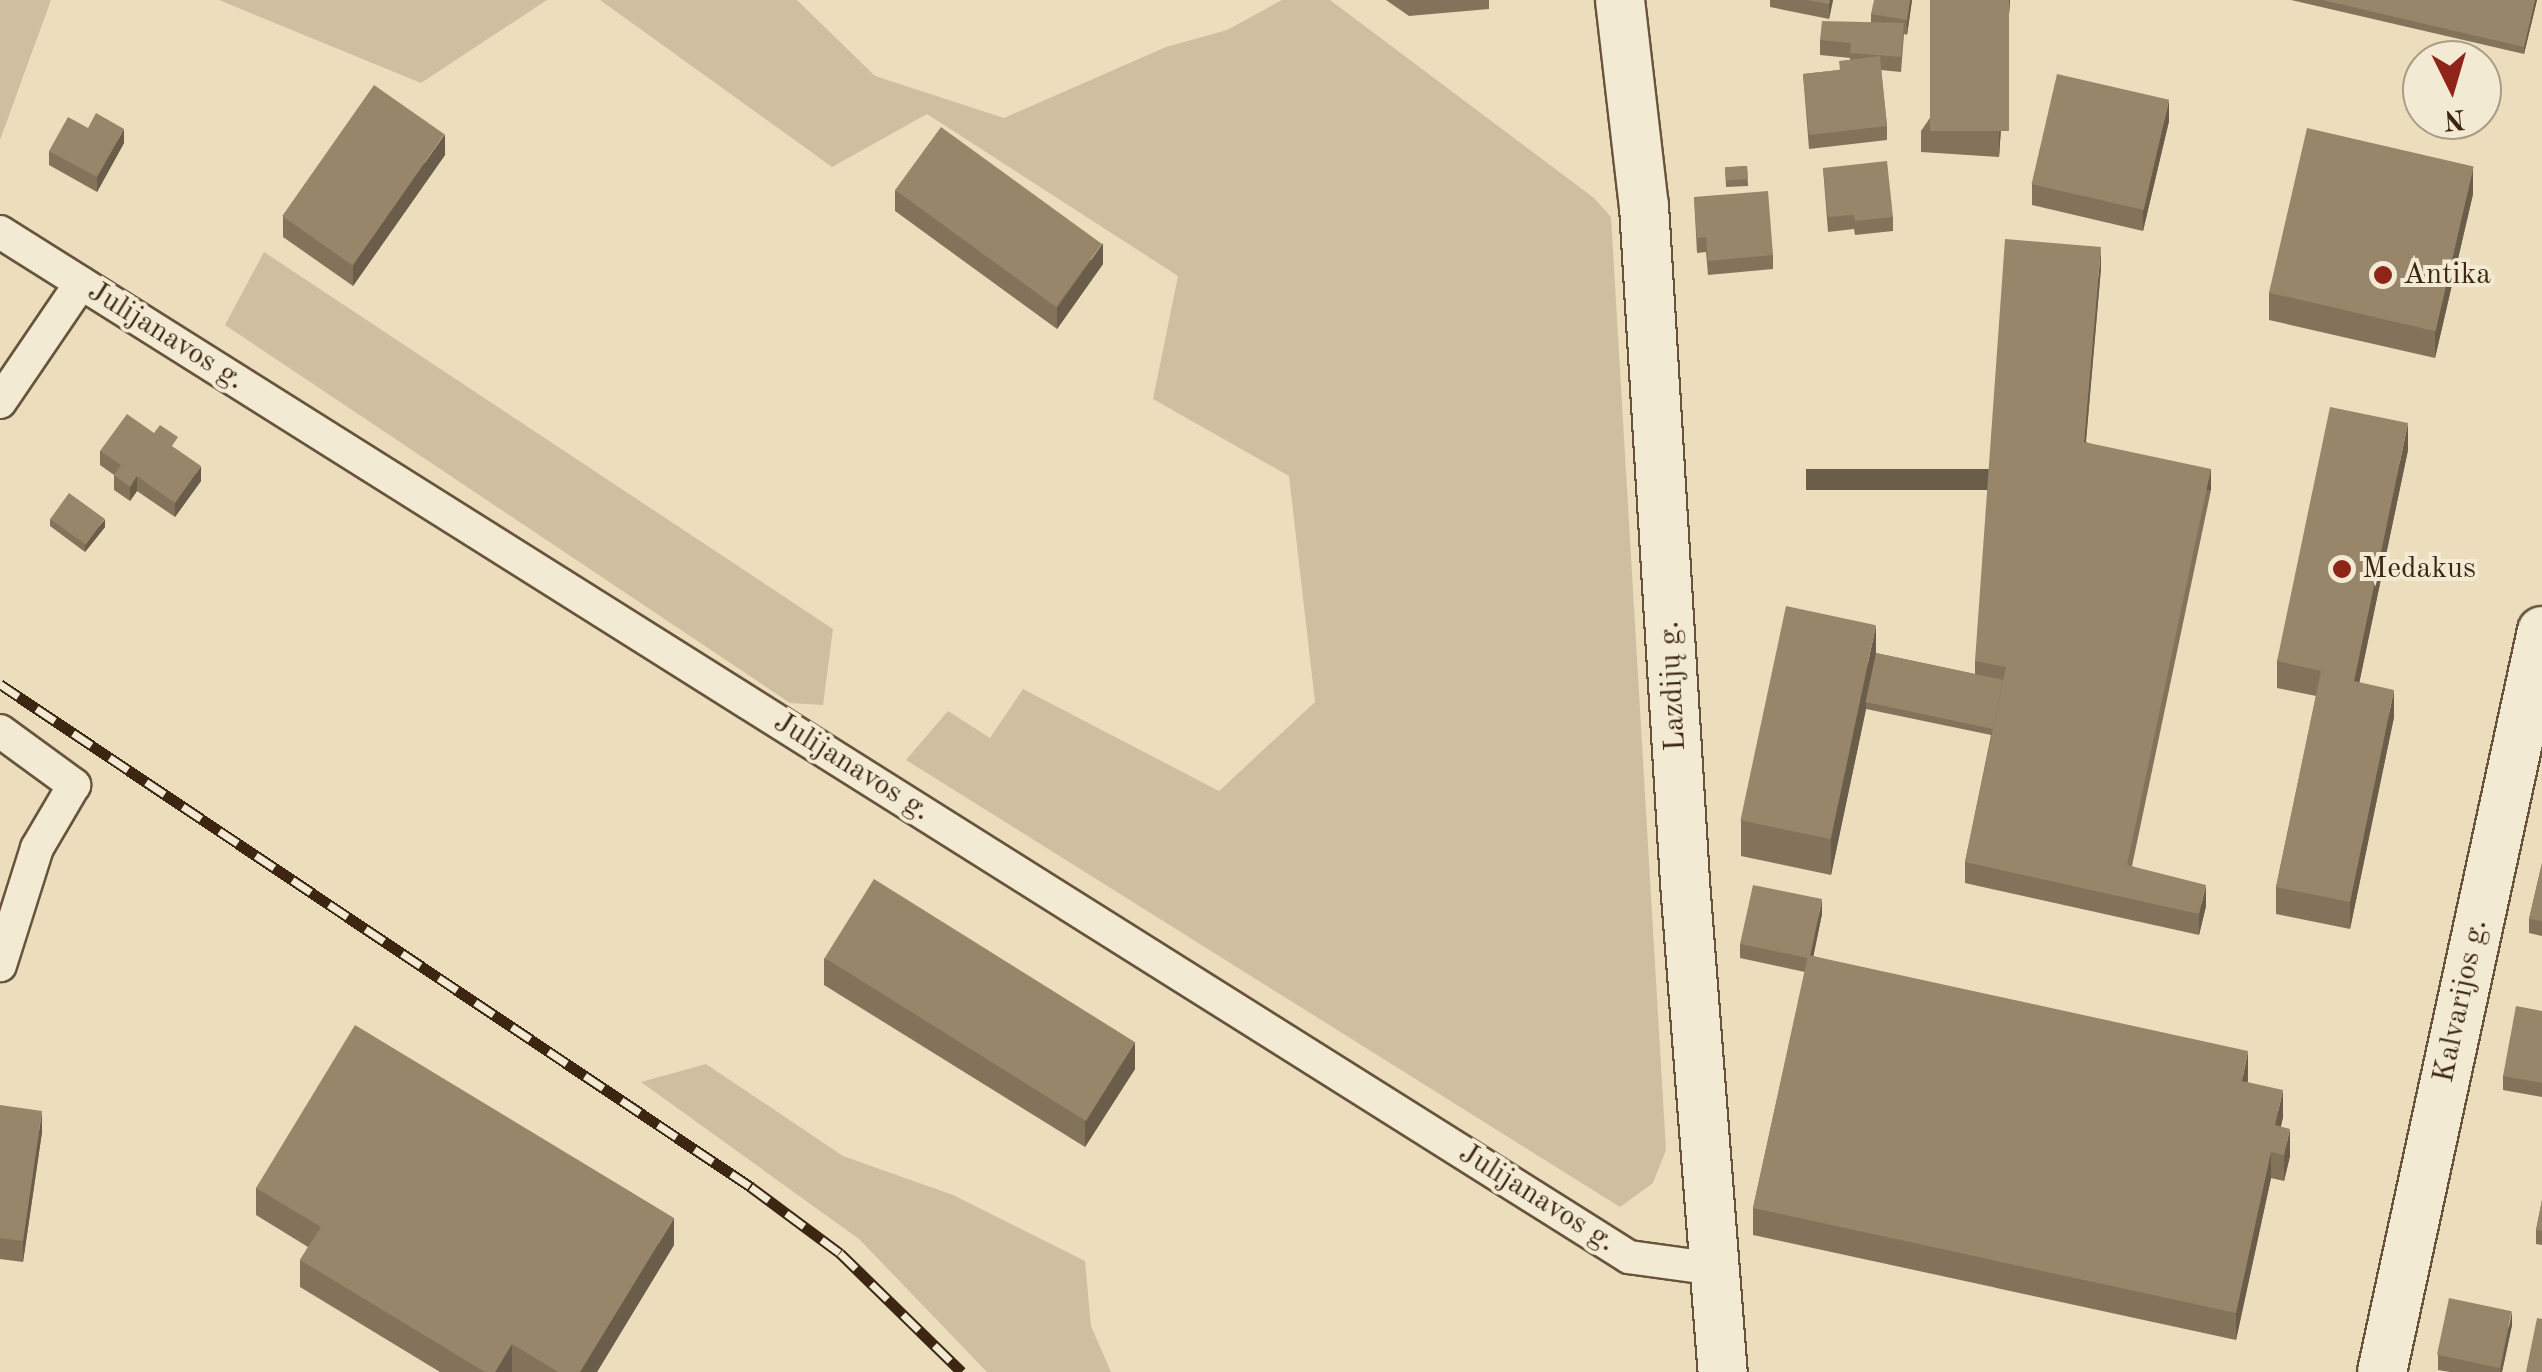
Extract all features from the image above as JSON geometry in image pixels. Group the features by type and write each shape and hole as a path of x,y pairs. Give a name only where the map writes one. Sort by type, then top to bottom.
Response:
{"street":[{"name":"Lazdijų g.","path":"1620,0 1644,206 1685,882 1723,1372"},
{"name":"Julijanavos g.","path":"0,232 1629,1256 1715,1269"},
{"path":"0,402 81,283"},
{"name":"Kalvarijos g.","path":"2382,1372 2542,631"},
{"path":"0,731 74,785 37,848 0,965"}],"shaded area":[{"path":"0,0 51,0 0,140"},
{"path":"219,0 547,0 421,83"},
{"path":"600,0 797,0 875,76 1004,118 1166,47 1227,30 1282,0 1330,0 1594,198 1611,217 1666,1150 1653,1183 1620,1207 906,760 948,711 990,738 1023,689 1219,791 1315,702 1289,476 1153,399 1178,276 927,114 832,167"},
{"path":"264,252 833,629 823,705 790,703 225,325"},
{"path":"706,1064 843,1156 953,1195 1085,1261 1091,1326 1111,1372 987,1372 859,1239 641,1082"}],"building":[{"path":"1874,0 1910,0 1907,20 1871,14"},
{"path":"1930,0 2009,0 2009,131 1930,131"},
{"path":"2322,0 2535,0 2524,47"},
{"path":"1822,21 1904,23 1901,57 1850,53 1851,43 1820,40"},
{"path":"1880,56 1887,126 1809,135 1803,74 1840,70 1839,61"},
{"path":"2057,74 2169,100 2144,210 2032,184"},
{"path":"374,85 444,134 353,265 282,216"},
{"path":"96,113 124,129 97,177 49,151 68,117 88,128"},
{"path":"941,127 1102,244 1056,307 895,190"},
{"path":"2307,128 2474,166 2436,331 2269,293"},
{"path":"1887,161 1893,217 1855,221 1854,215 1828,217 1823,168"},
{"path":"1747,166 1748,179 1726,181 1725,168"},
{"path":"1768,191 1773,255 1708,261 1706,237 1697,238 1694,197"},
{"path":"2005,239 2101,247 2084,442 2211,469 2127,865 2206,885 2199,914 1965,862 2006,667 1975,661"},
{"name":"Medakus","path":"2330,407 2408,423 2354,681 2394,690 2350,902 2276,887 2321,671 2277,661"},
{"path":"127,414 154,433 160,425 178,437 172,446 201,466 175,503 137,476 130,487 114,475 121,465 100,451"},
{"path":"69,493 105,519 86,545 50,519"},
{"path":"1786,606 1876,625 1830,839 1740,820"},
{"path":"1876,653 2003,680 1993,729 1866,702"},
{"path":"2542,863 2542,921 2529,919"},
{"path":"874,879 1135,1042 1086,1121 825,958"},
{"path":"1753,885 1822,899 1808,958 1740,944"},
{"path":"1808,955 2248,1051 2242,1081 2283,1090 2275,1125 2290,1129 2284,1155 2271,1152 2236,1313 1753,1208"},
{"path":"2516,1006 2542,1011 2542,1083 2503,1076"},
{"path":"355,1025 674,1218 580,1372 558,1372 512,1344 495,1372 485,1372 300,1260 321,1227 256,1188"},
{"path":"0,1105 42,1111 23,1241 0,1238"},
{"path":"2542,1200 2542,1231 2536,1230"},
{"path":"2449,1298 2512,1311 2500,1368 2437,1355"},
{"path":"2537,1318 2542,1319 2542,1372 2526,1372"}],"railway":[{"path":"0,684 751,1187 840,1253 962,1372"}],"place":[{"name":"Antika","path":"2383,275"},
{"name":"Medakus","path":"2342,569"}]}
